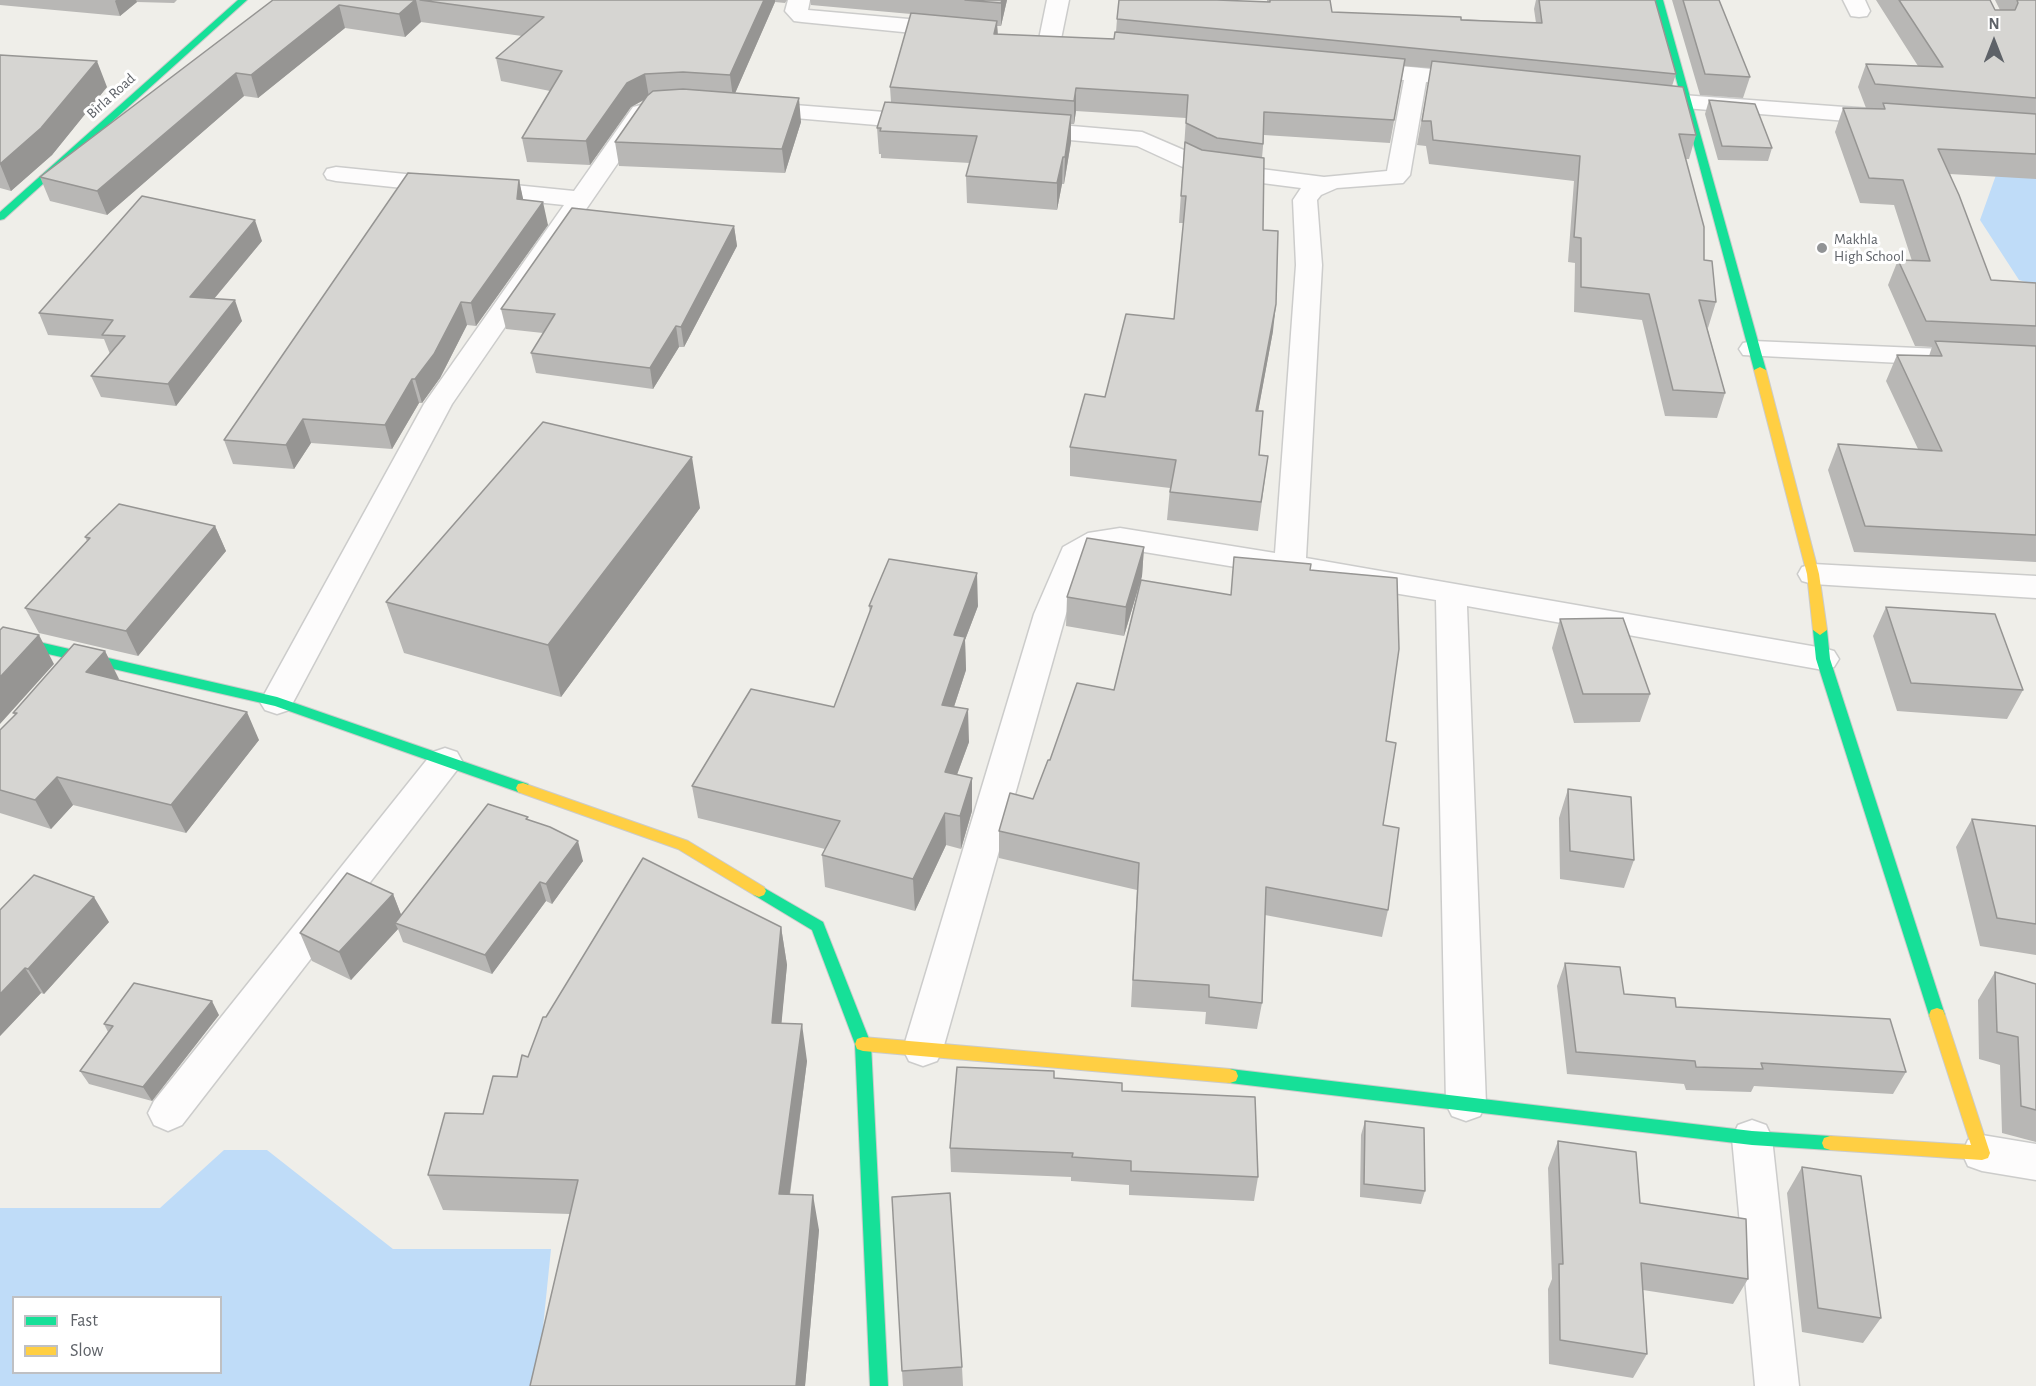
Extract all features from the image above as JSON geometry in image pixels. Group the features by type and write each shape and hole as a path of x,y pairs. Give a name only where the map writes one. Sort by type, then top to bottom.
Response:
{"street":[{"name":"Birla Road","path":"0,218 243,0"},
{"path":"799,0 796,11 802,16 979,33"},
{"path":"1050,39 1058,0"},
{"path":"1653,6 1688,103 1739,286 1753,349 1813,574 1823,659 1982,1153"},
{"path":"1026,37 1073,42"},
{"path":"1340,67 1499,83"},
{"path":"1290,565 1309,265 1305,200 1312,190 1324,184 1337,181 1394,178 1398,175 1416,74"},
{"path":"1628,97 1908,119"},
{"path":"276,702 438,405 641,113 650,106 666,103"},
{"path":"734,107 949,123"},
{"path":"997,127 1128,137 1151,142 1209,170 1324,184"},
{"path":"336,174 581,199"},
{"path":"1753,349 1965,358"},
{"path":"923,1049 1050,614 1074,554 1086,545 1099,540 1120,538 1451,592 1823,659"},
{"path":"1813,574 2036,587"},
{"path":"1451,592 1466,1104"},
{"path":"0,638 276,702 445,761 683,845 818,926 863,1044 879,1386"},
{"path":"59,682 81,657"},
{"path":"168,1113 445,761"},
{"path":"863,1044 1225,1075 1752,1138 1982,1153 2036,1162"},
{"path":"1752,1138 1777,1386"}],"water":[{"path":"1996,175 2036,175 2036,285 2019,280 1980,220"},
{"path":"224,1150 267,1150 393,1249 551,1249 537,1386 0,1386 0,1208 160,1208"}],"building":[{"path":"273,0 415,0 399,14 339,5 251,75 236,73 97,191 40,177"},
{"path":"420,0 764,0 730,75 683,72 645,74 627,83 586,141 522,138 562,71 496,58 544,17"},
{"path":"965,0 1002,0 1001,3"},
{"path":"1119,0 1270,2 1270,0 1330,0 1332,12 1542,23 1539,0 1655,0 1676,74 1117,19"},
{"path":"1683,0 1719,0 1750,77 1705,74"},
{"path":"1899,0 1990,0 1995,10 2015,10 2017,0 2036,0 2036,98 1875,84 1866,64 1943,67"},
{"path":"911,13 997,21 994,34 1114,39 1115,32 1405,59 1394,120 1264,112 1263,144 1217,138 1186,123 1188,95 1076,88 1074,101 890,87"},
{"path":"0,55 97,61 41,128 0,164"},
{"path":"1432,61 1683,87 1696,135 1679,134 1704,227 1704,260 1712,261 1716,302 1699,300 1725,393 1673,390 1649,294 1581,287 1581,238 1574,237 1580,156 1433,140 1431,121 1422,121"},
{"path":"683,89 799,98 782,149 615,142 647,96 653,91"},
{"path":"1709,100 1755,104 1772,148 1722,146"},
{"path":"885,102 1071,115 1065,157 1063,157 1057,183 966,176 977,136 880,131 881,128 877,128"},
{"path":"1883,103 2036,114 2036,154 1938,149 1959,195 1991,280 2036,283 2036,326 1926,321 1898,260 1930,261 1903,180 1869,178 1843,108 1885,109"},
{"path":"1185,142 1202,150 1264,158 1263,230 1278,231 1276,304 1256,411 1263,411 1259,455 1268,456 1261,502 1170,492 1176,460 1070,447 1085,394 1105,397 1126,314 1174,319 1186,196 1181,196"},
{"path":"408,173 519,180 517,199 543,202 471,303 461,302 434,354 415,379 412,379 385,425 303,419 286,445 224,440"},
{"path":"142,196 255,220 190,297 235,300 168,384 91,376 125,336 102,335 113,320 39,313"},
{"path":"572,208 734,226 681,327 676,326 650,368 531,353 555,314 501,309"},
{"path":"1935,341 2036,346 2036,535 1865,526 1838,444 1942,451 1897,355 1942,356"},
{"path":"543,422 692,457 548,645 386,602"},
{"path":"119,504 215,526 126,631 25,608 90,538 85,537"},
{"path":"1087,538 1144,547 1126,607 1067,597"},
{"path":"1234,557 1311,564 1310,570 1397,578 1399,649 1386,741 1396,743 1383,825 1399,828 1388,910 1266,887 1262,1003 1209,997 1209,985 1133,980 1139,863 999,831 1010,793 1033,799 1048,760 1050,760 1077,683 1114,690 1141,580 1231,595"},
{"path":"889,559 977,573 954,635 965,637 942,705 968,709 945,772 972,778 960,816 945,813 913,879 822,855 840,821 692,786 751,689 834,707 872,606 869,606"},
{"path":"1886,607 1995,614 2023,690 1911,683"},
{"path":"1623,618 1650,694 1583,694 1560,619"},
{"path":"3,627 39,635 0,677 0,630"},
{"path":"74,644 105,651 86,672 247,712 171,805 57,777 35,800 0,790 0,730"},
{"path":"1568,789 1631,797 1634,860 1570,851"},
{"path":"488,804 528,817 526,819 550,827 578,841 546,884 540,882 485,955 395,923"},
{"path":"1972,819 2036,826 2036,924 1997,918"},
{"path":"643,858 781,927 772,1023 802,1024 779,1194 813,1195 796,1386 530,1386 578,1180 428,1175 445,1113 483,1114 493,1076 517,1077 522,1055 528,1057 543,1017 546,1017"},
{"path":"347,873 393,894 339,952 300,933"},
{"path":"34,875 94,897 28,969 25,968 0,994 0,910"},
{"path":"1565,963 1620,967 1624,994 1675,998 1676,1007 1890,1019 1906,1072 1761,1063 1763,1069 1696,1067 1695,1061 1576,1052"},
{"path":"1995,972 2036,984 2036,1110 2021,1106 2018,1037 1997,1032"},
{"path":"134,983 212,1001 143,1087 80,1071 113,1026 104,1024"},
{"path":"957,1067 1054,1071 1054,1078 1122,1083 1122,1091 1255,1097 1258,1177 1131,1171 1131,1161 1072,1157 1073,1153 950,1148"},
{"path":"1365,1121 1424,1128 1425,1191 1364,1184"},
{"path":"1558,1141 1636,1152 1640,1203 1746,1219 1748,1279 1641,1263 1647,1354 1560,1340 1559,1264 1563,1264"},
{"path":"1802,1167 1861,1176 1881,1318 1818,1308"},
{"path":"950,1193 962,1367 902,1371 892,1197"}],"traffic: fast":[{"path":"0,217 243,0"},
{"path":"1659,0 1760,370"},
{"path":"1820,630 1823,659 1937,1015"},
{"path":"0,638 277,702 523,788"},
{"path":"759,891 818,926 863,1044 879,1386"},
{"path":"1230,1076 1752,1138 1830,1143"}],"traffic: slow":[{"path":"1760,370 1813,574 1820,630"},
{"path":"523,788 683,845 759,891"},
{"path":"1830,1143 1982,1153 1937,1015"},
{"path":"863,1044 1230,1076"}],"place":[{"name":"Makhla High School","path":"1822,248"}]}
